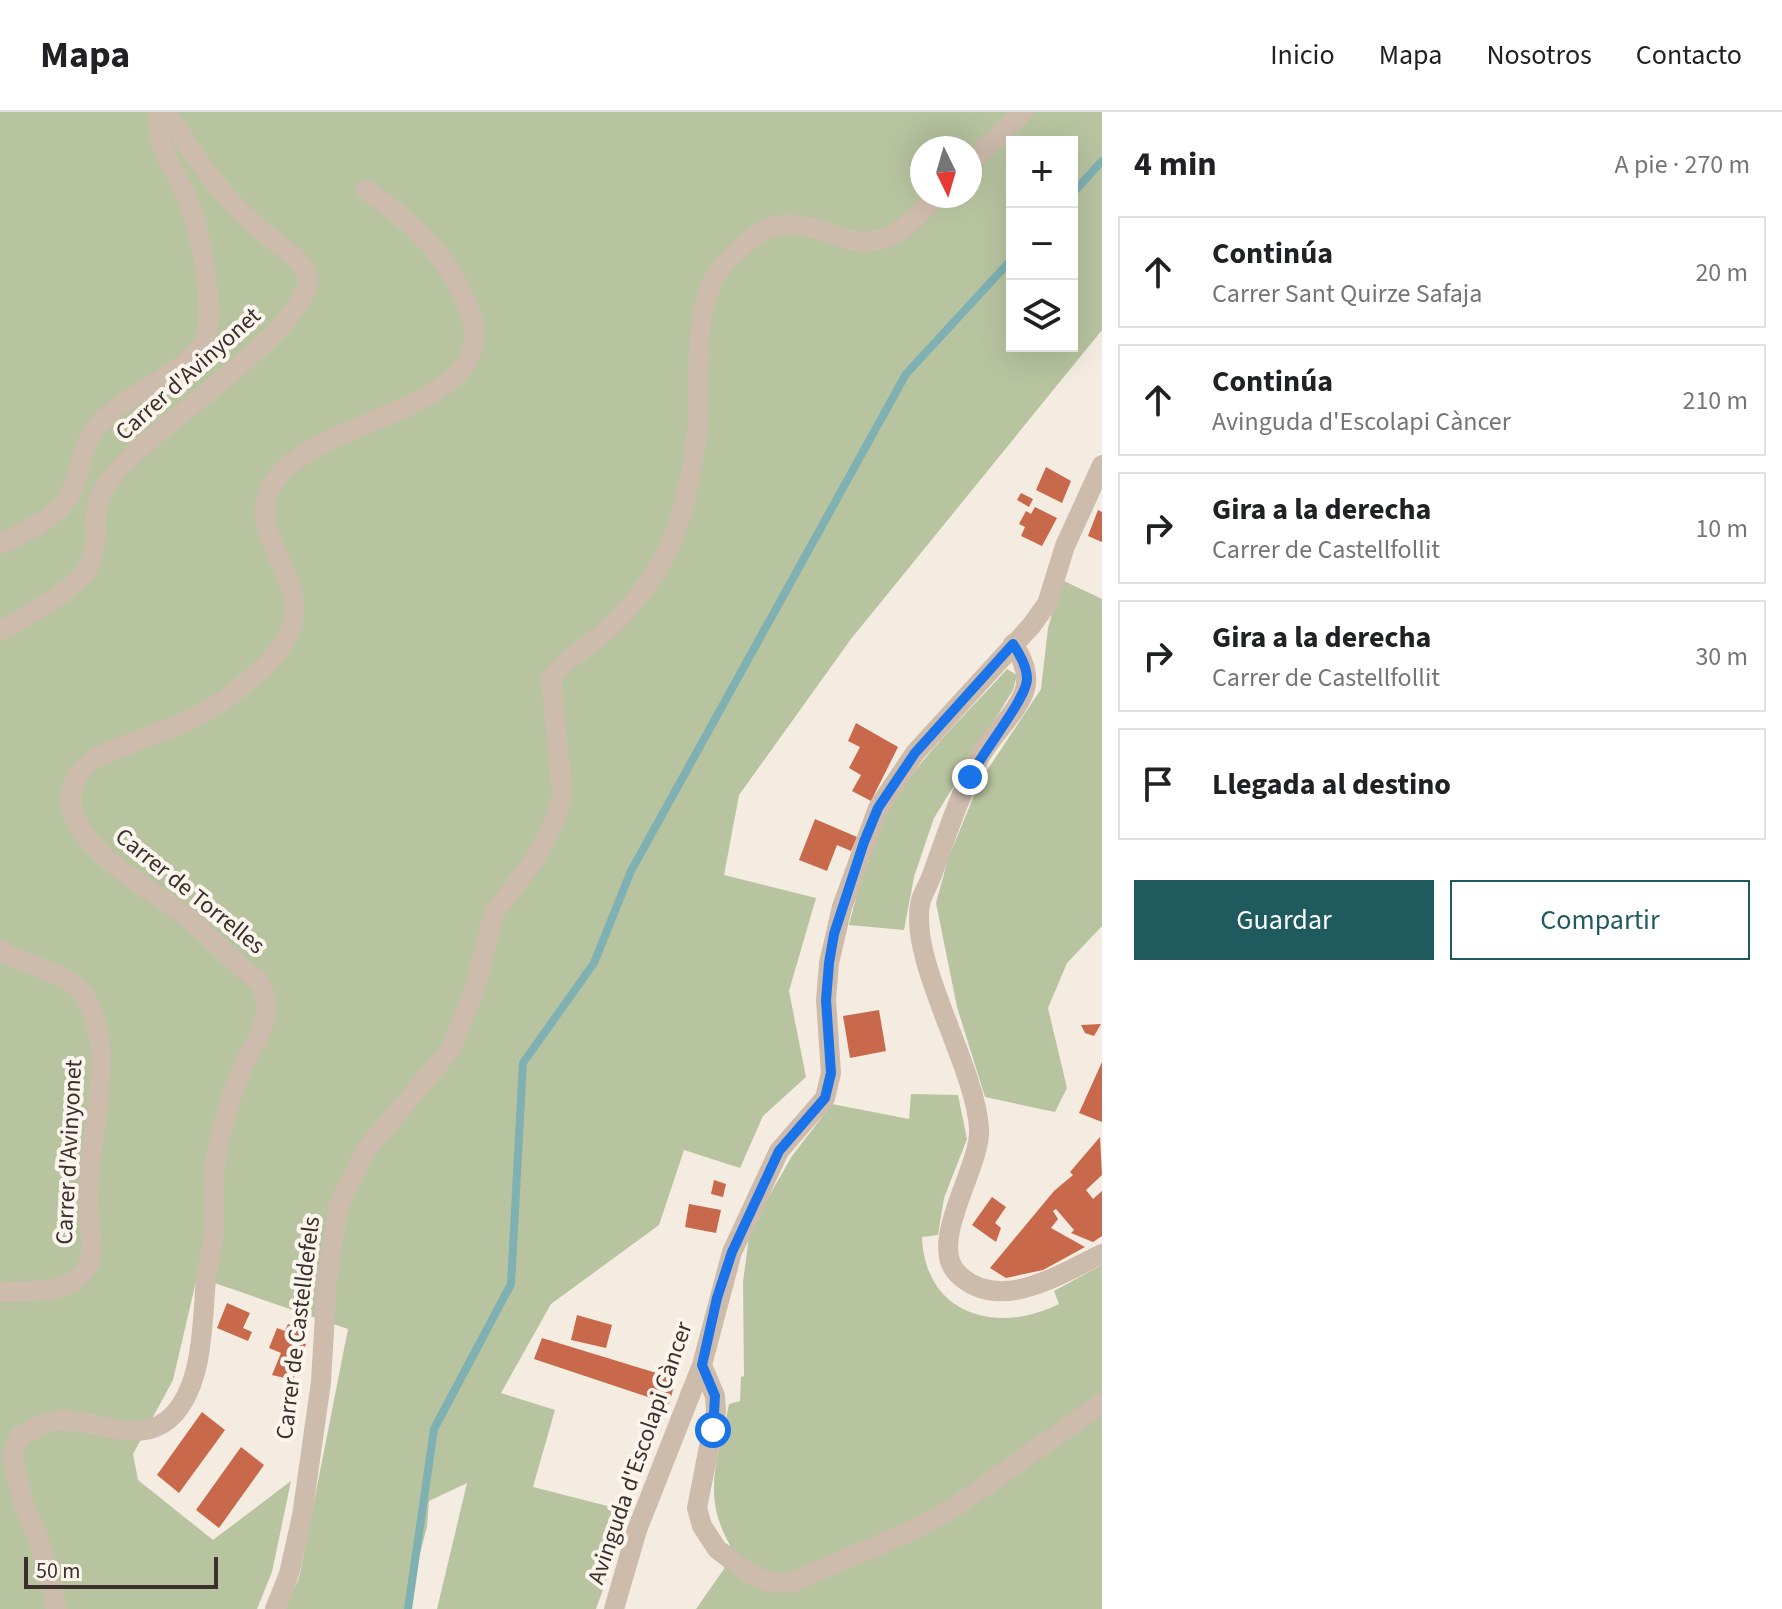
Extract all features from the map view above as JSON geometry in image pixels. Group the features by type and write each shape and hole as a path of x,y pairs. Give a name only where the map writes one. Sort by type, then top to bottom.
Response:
{"street":[{"path":"0,544 59,512 75,482 81,454 96,427 113,408 174,369 204,340 208,318 198,238 189,203 162,151 158,127 160,112"},
{"name":"Carrer d'Avinyonet","path":"0,631 32,614 87,571 94,549 97,503 108,483 156,434 275,335 305,292 308,279 303,266 243,216 214,181 167,112"},
{"path":"982,151 1023,112"},
{"name":"Carrer de Torrelles","path":"57,1609 12,1456 20,1436 47,1422 104,1425 131,1433 155,1428 174,1414 186,1394 199,1353 214,1227 213,1174 218,1147 242,1067 266,1025 266,994 259,981 185,915 141,888 97,849 73,814 70,794 76,779 90,761 125,742 199,715 249,681 273,658 287,637 292,621 292,582 267,537 266,521 271,488 285,466 334,435 432,396 461,369 471,352 477,337 459,283 429,242 366,190"},
{"name":"Carrer de Castelldefels","path":"275,1609 289,1574 302,1516 321,1382 327,1278 339,1204 366,1150 451,1049 475,988 494,913 535,859 556,818 562,792 551,678 560,665 599,637 627,610 652,578 674,534 697,432 702,324 710,284 757,231 780,223 845,239 872,241 899,231 924,208"},
{"name":"Avinguda d'Escolapi Càncer","path":"614,1609 637,1530 702,1365 717,1298 746,1219 779,1151 825,1098 831,1073 826,1000 834,934 878,808 915,753 1047,604 1065,546 1102,465"},
{"path":"1013,644 1027,678 1024,693 979,757 958,796 919,914 925,952 972,1089 980,1130 973,1164 949,1234 950,1262 971,1284 991,1292 1012,1292 1102,1254"},
{"name":"Carrer d'Avinyonet","path":"0,950 26,964 67,978 78,988 88,1000 101,1052 88,1195 89,1264 78,1279 63,1286 31,1293 0,1292"},
{"path":"702,1365 715,1396 716,1411 697,1508 702,1526 717,1549 750,1574 767,1581 790,1583 913,1530 955,1507 1102,1403"}],"green space":[{"path":"0,112 1102,112 1102,330 851,639 739,795 724,875 816,898 789,991 806,1077 763,1116 740,1168 684,1150 659,1225 551,1304 501,1393 555,1410 533,1487 631,1512 596,1609 437,1609 467,1483 429,1501 427,1527 405,1609 284,1609 299,1578 348,1329 197,1277 173,1380 133,1454 138,1480 213,1540 291,1481 272,1572 257,1609 0,1609"},
{"path":"1062,580 1102,599 1102,926 1067,963 1048,1008 1067,1088 1055,1112 985,1097 957,1007 936,903 948,859 980,781 1041,689 1048,628"},
{"path":"1007,669 1017,675 1013,690 934,818 914,877 904,930 849,925 870,851 889,809 929,753"},
{"path":"911,1094 958,1095 967,1139 944,1198 938,1235 922,1237 926,1264 936,1285 950,1301 968,1311 989,1317 1012,1318 1035,1313 1059,1304 1054,1291 1102,1265 1102,1609 696,1609 724,1569 730,1545 716,1509 714,1476 729,1404 740,1401 741,1377 744,1376 743,1282 750,1229 792,1156 832,1104 909,1119"}],"building":[{"path":"1046,467 1071,481 1062,503 1036,490"},
{"path":"1021,493 1033,499 1029,507 1017,500"},
{"path":"1035,507 1057,518 1042,546 1021,536 1025,527 1019,524 1026,511 1031,514"},
{"path":"1098,510 1102,512 1102,542 1088,536"},
{"path":"856,723 898,747 871,801 852,791 861,775 849,768 860,747 848,741"},
{"path":"815,819 857,837 851,851 837,845 827,871 799,860"},
{"path":"879,1010 886,1051 850,1058 843,1016"},
{"path":"1101,1024 1094,1036 1085,1033 1081,1025"},
{"path":"1102,1062 1102,1122 1079,1113"},
{"path":"1100,1137 1102,1175 1086,1190 1093,1199 1102,1191 1102,1236 1093,1242 1071,1233 1074,1230 1056,1209 1053,1211 1058,1219 1051,1228 1085,1247 1043,1270 1006,1278 990,1268 1054,1191 1073,1175 1070,1172"},
{"path":"714,1180 726,1184 723,1197 711,1194"},
{"path":"992,1197 1006,1207 995,1223 1001,1228 996,1242 972,1225"},
{"path":"689,1204 721,1210 716,1233 685,1227"},
{"path":"227,1303 250,1313 243,1328 252,1332 248,1341 217,1328"},
{"path":"577,1315 612,1325 606,1348 571,1340"},
{"path":"288,1324 302,1329 297,1341 306,1344 293,1380 272,1375 281,1353 269,1348 277,1328 285,1331"},
{"path":"542,1338 676,1379 669,1404 534,1359"},
{"path":"202,1412 225,1430 179,1493 157,1475"},
{"path":"241,1447 264,1465 219,1528 196,1510"}],"waterway":[{"path":"1078,187 1102,161"},
{"path":"408,1609 434,1429 511,1284 523,1063 594,963 631,871 906,374 1006,266"}],"route":[{"path":"713,1430 715,1396 702,1365 717,1298 732,1252 779,1151 825,1098 831,1073 826,1000 829,963 834,934 864,842 878,808 915,753 1013,644 1027,678 1024,693 979,757 970,777"}]}
